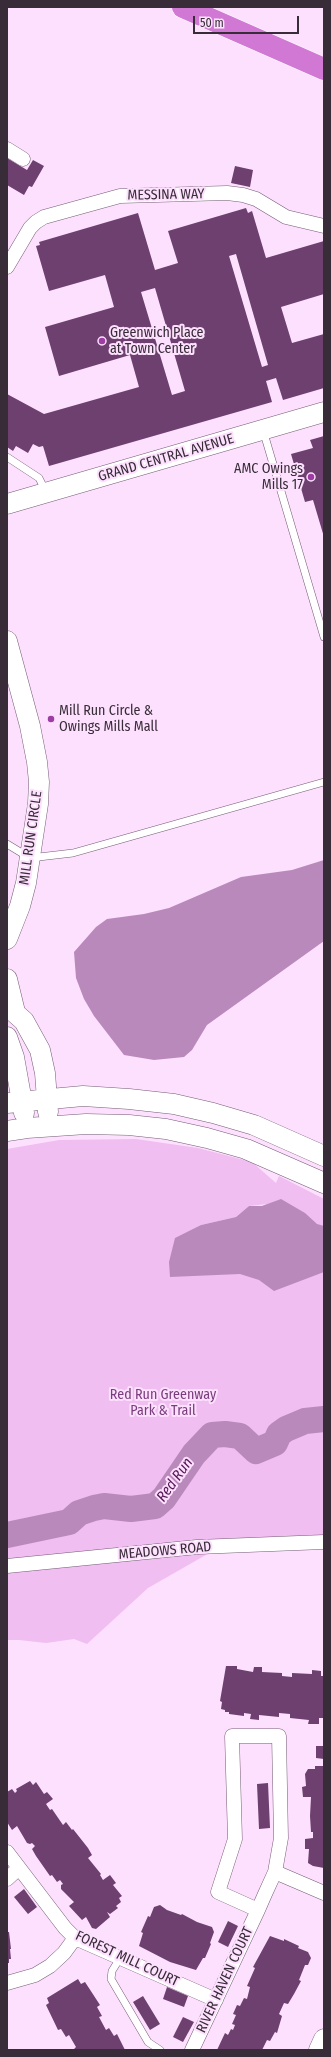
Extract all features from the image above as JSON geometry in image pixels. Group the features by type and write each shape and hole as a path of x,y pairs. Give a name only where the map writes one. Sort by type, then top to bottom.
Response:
{"highway":[{"path":"183,7 324,70"}],"street":[{"path":"7,149 23,159"},
{"name":"MESSINA WAY","path":"7,267 30,228 36,222 44,217 120,196 227,193 256,200 286,217 324,226"},
{"name":"GRAND CENTRAL AVENUE","path":"7,504 324,412"},
{"name":"MILL RUN CIRCLE","path":"7,641 25,706 37,762 38,804 30,858 20,906 7,939"},
{"path":"7,979 11,1009 32,1033 40,1050 45,1073 50,1126"},
{"path":"7,1037 14,1057 14,1102 27,1128"},
{"path":"14,1102 83,1096 129,1098 174,1104 254,1125 324,1156"},
{"path":"7,1131 27,1128 86,1124 129,1125 166,1129 207,1138 246,1149 324,1183"},
{"name":"MEADOWS ROAD","path":"7,1566 197,1548 324,1542"},
{"name":"RIVER HAVEN COURT","path":"192,2050 258,1910 274,1872 281,1838 279,1736 232,1736 235,1839 218,1892 258,1910"},
{"name":"FOREST MILL COURT","path":"7,1852 65,1928 75,1938 216,2000"},
{"path":"7,1879 19,1868"},
{"path":"274,1872 324,1893"},
{"path":"7,1983 35,1975 50,1966 64,1953 75,1938"},
{"path":"319,2050 324,2039"}],"lane":[{"path":"263,430 324,637"},
{"path":"7,458 39,478 46,492"},
{"path":"7,844 30,858 74,853 324,782"},
{"path":"120,1958 112,1971 111,1979 148,2042 160,2050"}],"green space":[{"name":"Red Run Greenway Park & Trail","path":"136,1139 198,1148 252,1162 276,1183 279,1176 324,1199 324,1546 211,1552 148,1588 87,1644 74,1639 46,1643 7,1640 7,1149 59,1140","holes":["267,1204 173,1244 201,1225 236,1217 249,1206"]}],"shaded area":[{"path":"324,860 324,941 207,1025 192,1050 184,1057 154,1060 124,1055 94,1016 84,999 76,978 74,952 96,927 107,919 144,914 169,908 241,877 292,870"},
{"path":"281,1199 305,1213 317,1224 324,1226 324,1272 274,1291 259,1280 240,1274 170,1277 169,1262 175,1238 201,1225 236,1217 249,1206 262,1206"}],"building":[{"path":"7,158 27,170 33,160 44,166 32,187 29,186 24,195 7,185"},
{"path":"235,166 253,170 250,187 231,183"},
{"path":"246,208 248,213 252,211 266,258 324,241 324,294 281,307 292,343 324,334 324,388 283,400 276,378 266,381 272,402 49,466 43,446 39,447 33,444 28,453 16,446 13,451 7,447 7,394 44,414 139,387 130,355 59,376 45,327 114,307 105,275 49,291 36,246 40,245 39,242 138,213 155,270 178,263 168,231","holes":["236,254 268,365 262,367 229,256","155,288 185,391 172,395 141,292"]},
{"name":"AMC Owings Mills 17","path":"324,436 324,537 313,500 305,502 291,454 313,448 310,440"},
{"path":"226,1666 237,1666 237,1669 253,1672 254,1667 262,1667 262,1672 282,1673 282,1676 292,1677 292,1673 312,1674 312,1670 321,1671 321,1676 324,1676 324,1718 319,1718 319,1724 308,1724 309,1720 290,1718 290,1714 279,1713 279,1717 259,1715 259,1720 250,1719 251,1714 244,1713 244,1716 225,1712 225,1710 221,1709 222,1702 220,1701"},
{"path":"316,1746 324,1746 324,1759 316,1758"},
{"path":"315,1766 324,1766 324,1868 313,1866 308,1863 309,1849 305,1849 305,1839 313,1838 313,1832 311,1832 310,1816 311,1797 303,1797 302,1787 306,1786 305,1774 308,1769 315,1769"},
{"path":"30,1781 33,1785 36,1782 44,1794 47,1792 53,1799 46,1804 50,1810 52,1809 63,1825 66,1822 72,1830 73,1829 88,1848 92,1855 88,1858 101,1874 100,1875 103,1880 110,1875 116,1883 113,1885 122,1896 119,1898 121,1902 116,1906 118,1908 110,1914 107,1912 110,1917 96,1929 92,1928 86,1917 82,1920 69,1906 74,1902 61,1889 61,1885 63,1884 60,1880 57,1882 52,1875 50,1876 36,1856 32,1849 35,1846 32,1843 27,1843 17,1826 12,1830 7,1822 7,1792 12,1789 15,1793 17,1791 16,1789"},
{"path":"268,1783 270,1828 259,1829 257,1784"},
{"path":"24,1889 37,1907 28,1914 14,1897"},
{"path":"160,1905 167,1910 181,1915 182,1914 197,1922 212,1927 214,1932 210,1943 211,1944 205,1958 203,1958 196,1970 170,1962 139,1946 143,1933 141,1932 148,1916 150,1917 154,1907"},
{"path":"228,1921 238,1926 228,1947 218,1942"},
{"path":"7,1932 9,1932 11,1949 11,1959 9,1959 9,1963 7,1963"},
{"path":"270,1936 284,1941 284,1939 299,1946 298,1948 308,1952 311,1958 308,1965 305,1965 299,1980 301,1981 294,1994 288,2004 284,2003 279,2014 282,2016 277,2033 275,2032 270,2041 267,2040 262,2050 217,2050 225,2033 228,2035 231,2029 233,2030 235,2025 232,2024 236,2015 233,2014 237,2005 240,2006 244,1998 247,1999 250,1987 247,1986 255,1968 253,1967"},
{"path":"78,1979 81,1984 85,1982 100,2005 97,2007 102,2016 99,2017 106,2030 109,2028 114,2036 117,2034 125,2050 73,2050 76,2047 69,2035 66,2037 61,2029 58,2030 46,2005 49,2003 47,1998"},
{"path":"167,1987 188,1996 184,2007 163,1999"},
{"path":"143,1996 160,2024 150,2030 133,2002"},
{"path":"183,2017 194,2022 183,2042 173,2037"}],"waterway":[{"name":"Red Run","path":"7,1535 69,1522 79,1513 104,1506 131,1509 155,1506 164,1498 194,1454 212,1435 225,1434 240,1436 256,1451 275,1443 279,1434 286,1429 305,1421 324,1419"}],"place":[{"name":"Greenwich Place at Town Center","path":"102,341"},
{"name":"AMC Owings Mills 17","path":"311,477"},
{"name":"Mill Run Circle & Owings Mills Mall","path":"51,719"}]}
